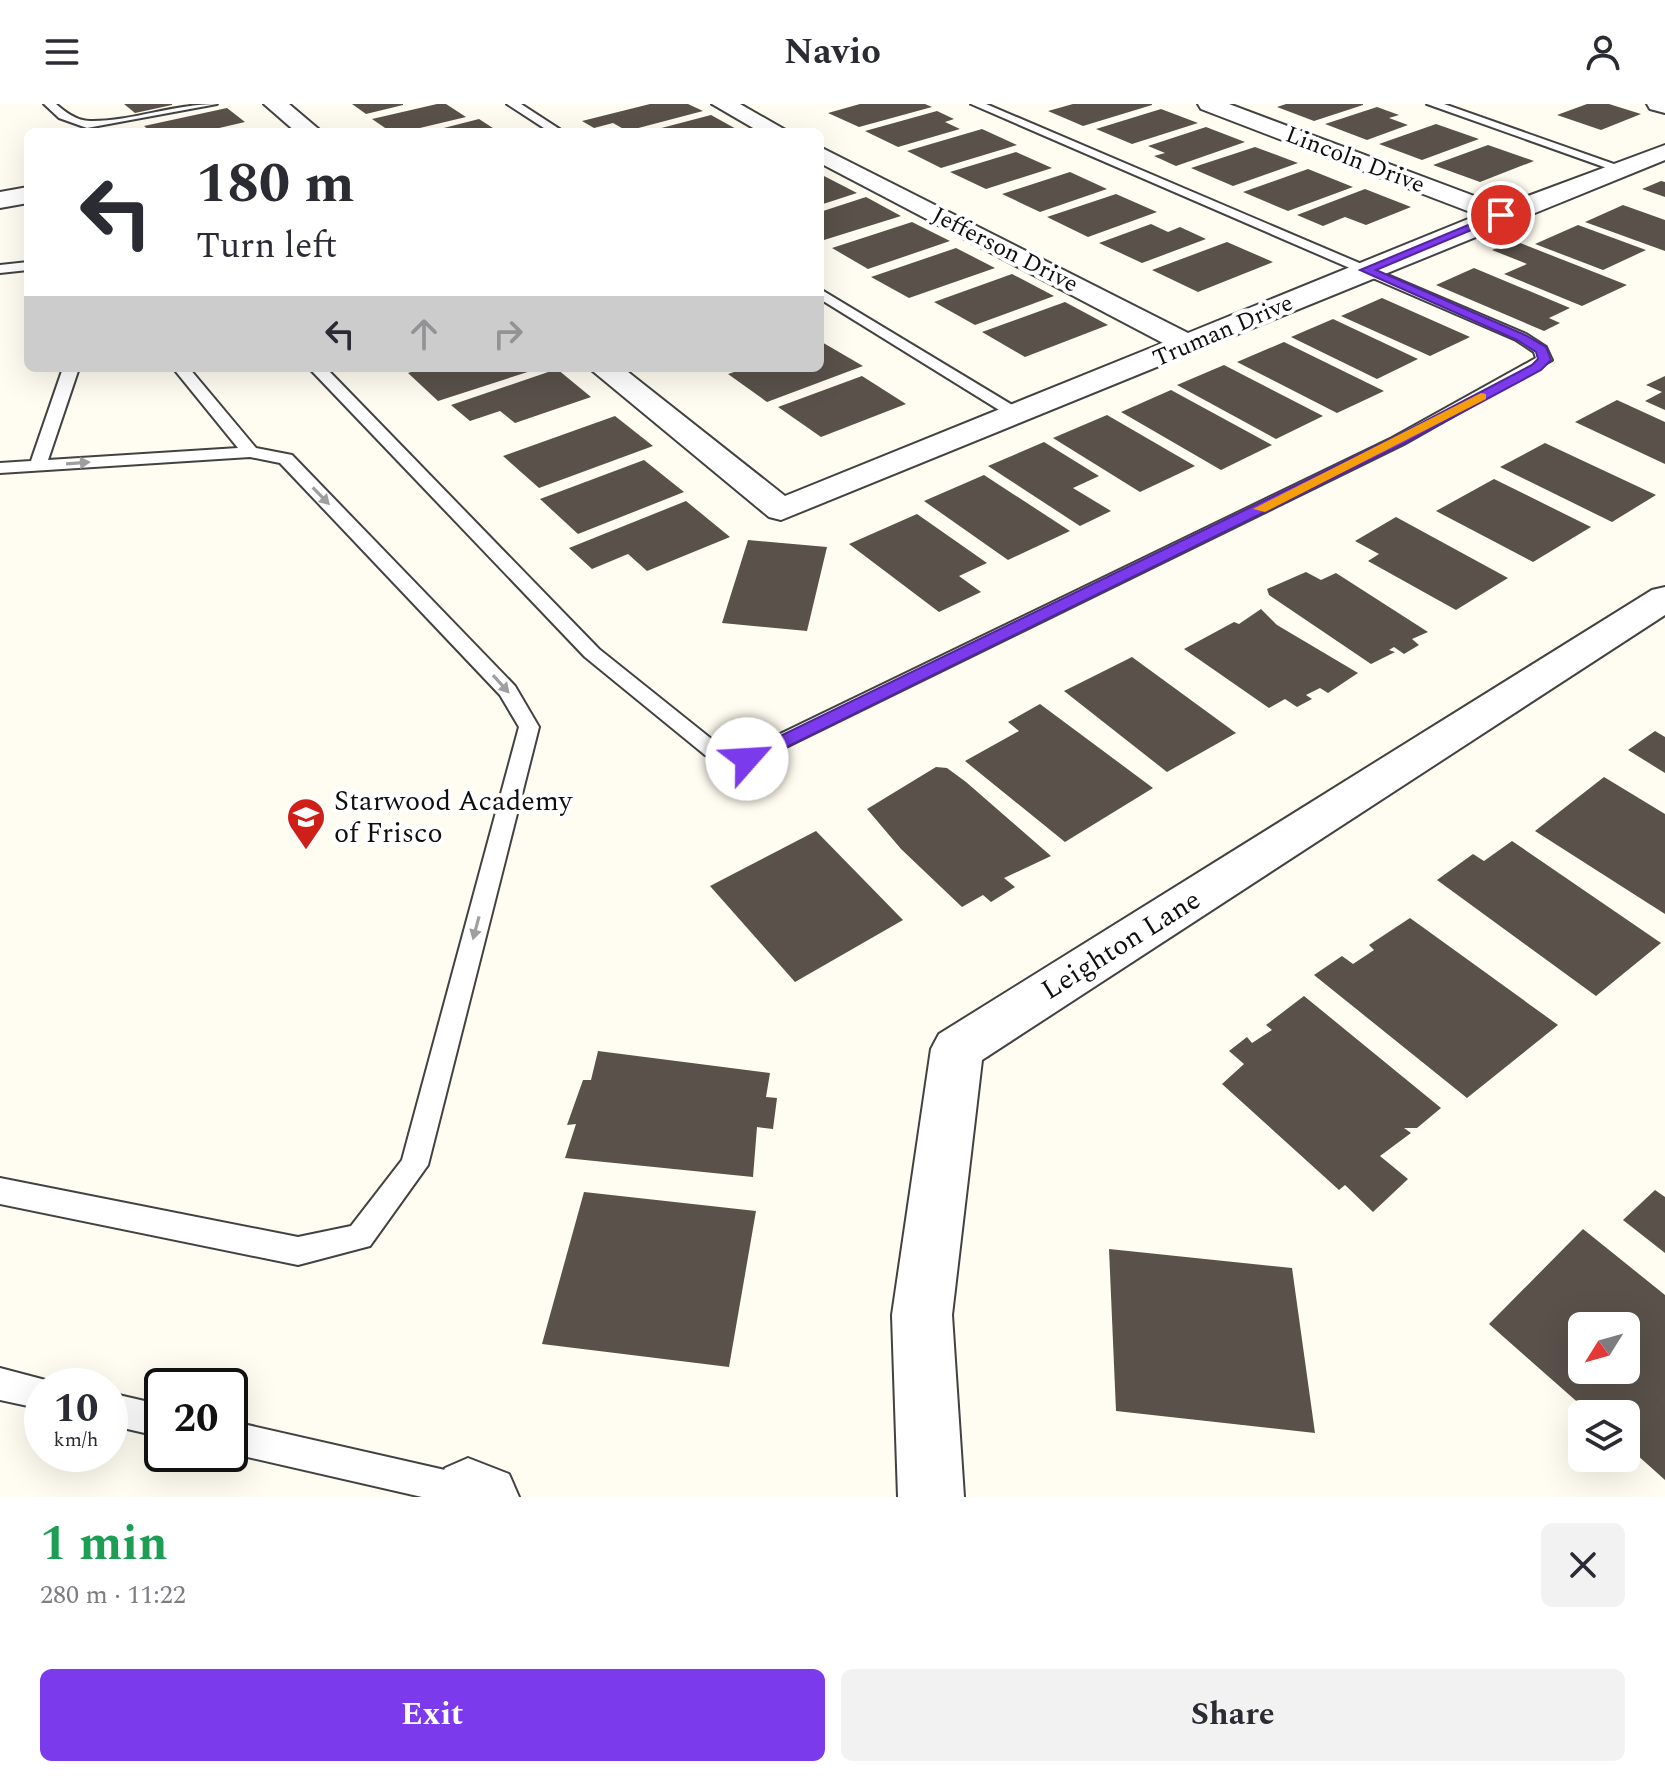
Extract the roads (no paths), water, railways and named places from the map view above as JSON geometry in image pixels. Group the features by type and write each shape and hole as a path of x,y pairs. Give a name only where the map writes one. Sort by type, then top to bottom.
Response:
{"street":[{"path":"275,104 305,128"},
{"path":"723,104 769,128"},
{"name":"Lincoln Drive","path":"1209,104 1501,215"},
{"path":"1658,104 1665,106"},
{"name":"Truman Drive","path":"609,372 781,510 1501,215 1665,152"},
{"name":"Jefferson Drive","path":"824,156 1190,345"},
{"path":"0,200 24,196"},
{"name":"Leighton Lane","path":"931,1497 922,1315 957,1049 1665,598"}],"lane":[{"path":"50,104 63,116 87,125 211,104"},
{"path":"513,104 552,128"},
{"path":"321,372 592,653 712,750 747,759 1398,441 1544,360 1541,350 1521,337 977,104"},
{"path":"1433,104 1622,169"},
{"path":"0,269 24,266"},
{"path":"824,295 1018,415"},
{"path":"38,466 70,372"},
{"path":"184,372 250,452"},
{"path":"0,468 250,452 286,459 508,691 529,727 414,1165 360,1237 298,1251 0,1191"},
{"path":"0,1384 24,1389"},
{"path":"248,1441 477,1494"}],"place":[{"name":"Starwood Academy of Frisco","path":"306,851"}]}
